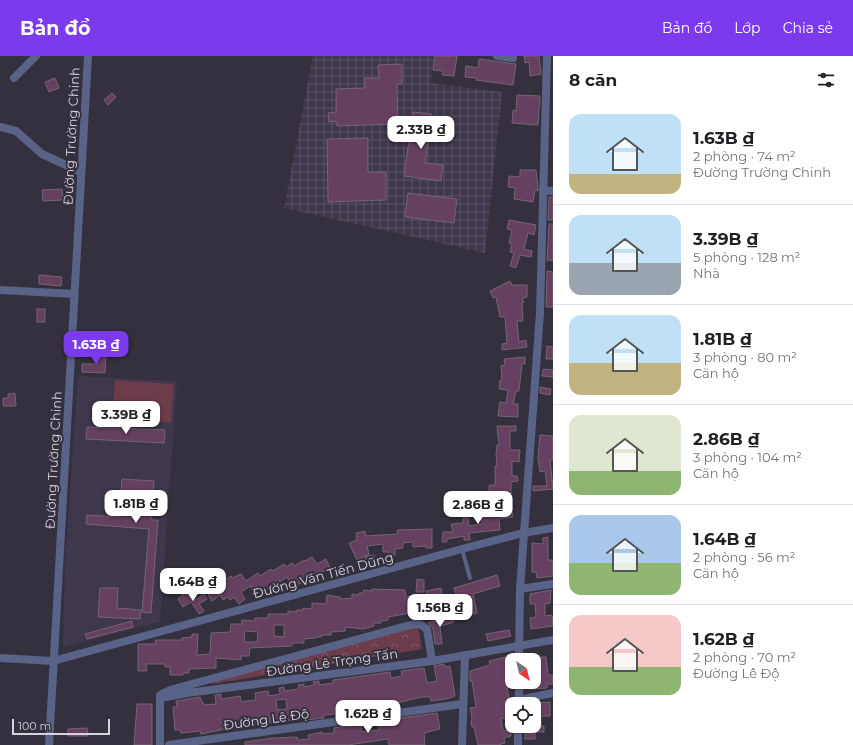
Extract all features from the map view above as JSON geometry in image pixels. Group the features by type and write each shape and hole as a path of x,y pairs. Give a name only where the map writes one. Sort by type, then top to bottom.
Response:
{"street":[{"path":"14,78 36,56"},
{"name":"Đường Trường Chinh","path":"49,745 88,56"},
{"path":"496,56 513,58 513,56"},
{"path":"519,653 520,589 523,533 540,313 547,56"},
{"path":"0,127 16,131 42,154 81,172"},
{"path":"543,190 553,191"},
{"path":"0,290 74,294"},
{"name":"Đường Văn Tiến Dũng","path":"0,658 53,661 462,549 523,533 553,528"},
{"path":"520,589 553,584"},
{"path":"160,745 160,695 170,690 414,624 420,624 427,629 432,661"},
{"name":"Đường Lê Trọng Tấn","path":"160,698 187,693 432,661 553,640"},
{"path":"462,745 462,704 465,656"},
{"path":"538,697 553,693"},
{"name":"Đường Lê Độ","path":"169,745 462,704"},
{"path":"518,733 518,745"}],"lane":[{"path":"462,549 470,578"}],"shaded area":[{"path":"313,56 435,56 430,83 502,92 485,253 284,208"},
{"path":"78,376 177,381 160,622 63,647 65,560"}],"green space":[{"path":"115,380 174,384 171,423 112,418"},
{"path":"418,626 422,649 212,684 211,681"}],"building":[{"path":"435,56 457,56 454,76 442,75 443,71 433,70"},
{"path":"524,56 539,56 541,74 530,76 529,62 525,63"},
{"path":"479,59 516,64 513,85 465,77 466,66 478,68"},
{"path":"402,64 402,84 397,84 398,124 337,126 336,121 329,122 328,113 336,112 336,89 365,88 364,78 379,78 378,65"},
{"path":"55,78 59,88 49,92 45,82"},
{"path":"112,93 116,97 108,105 104,100"},
{"path":"517,95 540,96 538,125 512,123 513,110 516,111"},
{"path":"413,112 432,114 425,163 443,165 441,181 404,176"},
{"path":"368,138 368,172 386,172 386,200 328,202 327,139"},
{"path":"520,170 536,170 538,191 535,190 533,202 514,199 515,188 508,187 509,176 520,177"},
{"path":"62,189 63,200 43,201 42,190"},
{"path":"408,193 457,199 454,223 405,217"},
{"path":"549,197 553,197 553,220 548,220"},
{"path":"509,220 536,225 534,235 528,233 524,249 532,251 531,257 520,255 516,268 510,266 514,253 510,252 512,243 509,243 512,230 507,229"},
{"path":"549,224 553,224 553,261 547,260"},
{"path":"547,271 553,272 553,307 546,307"},
{"path":"39,275 62,277 61,286 39,284"},
{"path":"510,281 512,285 527,285 527,297 522,298 524,302 522,303 523,321 517,321 519,342 526,340 527,347 502,350 502,344 507,343 505,317 500,317 496,297 493,298 490,291"},
{"path":"37,309 45,309 45,322 37,322"},
{"path":"547,346 553,347 553,359 546,359"},
{"path":"97,354 106,354 105,373 82,372 82,364 97,364"},
{"path":"525,357 525,364 522,364 519,391 516,391 513,404 518,404 518,417 498,416 500,402 506,403 508,390 499,389 500,380 502,380 501,366 505,365 504,359"},
{"path":"543,369 553,370 553,377 542,376"},
{"path":"540,387 551,389 550,395 540,393"},
{"path":"15,393 16,406 3,406 3,398 8,398 8,394"},
{"path":"497,426 516,426 516,431 510,431 510,450 520,450 519,462 512,461 512,476 517,476 518,481 511,482 511,494 501,494 501,497 489,498 489,486 495,485 495,466 497,466 496,454 497,445 499,445"},
{"path":"87,427 165,430 164,443 86,439"},
{"path":"540,435 553,436 553,460 550,460 553,489 533,491 533,486 547,486 545,471 540,472 538,458"},
{"path":"122,479 154,481 151,520 158,520 151,613 142,612 149,529 86,524 87,515 119,517 120,504 114,504 115,492 121,492"},
{"path":"512,508 513,517 499,519 500,530 469,533 470,540 464,540 464,536 447,539 447,542 442,542 443,532 453,532 451,524 463,523 463,518 468,518 469,526 482,524 481,514"},
{"path":"432,529 432,548 426,548 426,546 413,547 413,542 403,543 403,548 395,549 395,555 389,555 389,552 383,552 383,544 367,546 369,554 357,560 349,543 357,540 356,533 365,531 366,536 398,534 397,530"},
{"path":"548,537 548,560 553,560 553,576 537,578 536,572 532,572 532,543 543,544 543,538"},
{"path":"374,555 375,562 366,563 365,556"},
{"path":"312,557 317,564 326,559 330,568 293,587 287,577 256,595 250,586 241,592 245,599 239,604 234,597 230,600 228,597 223,600 220,595 212,601 208,595 216,589 215,587 219,583 231,576 232,578 241,574 246,581 258,573 260,576 271,569 273,571 284,564 286,567 292,563 294,566"},
{"path":"497,575 500,586 473,594 477,613 469,615 465,596 457,598 454,588"},
{"path":"417,579 424,580 424,592 416,592"},
{"path":"100,588 118,588 117,608 141,610 140,619 98,617"},
{"path":"441,588 443,598 428,601 426,591"},
{"path":"372,589 405,590 406,597 414,596 416,612 388,617 388,620 381,621 381,623 374,623 374,626 363,629 345,627 345,631 331,632 331,635 321,635 321,637 304,639 304,643 292,643 292,646 250,648 249,656 241,656 241,660 216,658 216,668 189,669 189,673 183,673 183,675 170,675 170,667 165,667 165,664 146,664 147,671 138,671 138,644 156,644 155,640 182,640 182,638 192,637 192,634 198,634 197,655 210,654 211,633 230,632 231,624 242,624 242,620 255,621 255,618 268,618 268,614 288,614 288,611 297,612 297,610 303,610 303,608 312,609 312,603 326,604 327,595 340,597 340,599 352,598 352,594 358,595 359,593 363,593 364,590 372,591","holes":["274,625 284,625 284,637 274,636","245,631 258,632 257,642 244,642"]},
{"path":"551,590 550,603 545,604 545,616 552,615 553,626 531,629 530,618 536,617 535,604 530,604 530,594"},
{"path":"186,592 193,601 204,594 207,599 199,604 204,611 199,614 191,602 183,607 178,599"},
{"path":"453,616 454,622 440,626 442,644 435,644 433,628 428,623"},
{"path":"132,621 133,627 87,639 85,634"},
{"path":"509,630 511,636 488,641 486,634"},
{"path":"505,657 505,689 507,689 509,697 505,697 505,718 501,719 503,731 505,730 505,733 511,733 511,736 504,738 505,743 498,745 478,745 474,727 472,727 471,722 472,718 470,708 476,707 472,681 470,681 470,671 490,665 489,661"},
{"path":"541,657 546,657 548,675 553,675 553,684 547,684 547,688 541,688"},
{"path":"444,664 445,667 450,666 455,696 431,701 430,697 421,697 397,704 357,710 349,710 348,706 334,708 335,714 324,715 324,718 304,720 304,718 270,723 269,715 258,717 259,724 249,725 249,727 235,729 235,723 225,725 225,729 201,734 200,731 181,733 180,730 175,730 173,707 177,707 176,701 200,697 204,705 216,704 215,695 221,694 221,699 240,696 241,702 256,700 255,693 268,691 269,696 280,694 279,688 284,687 284,691 299,689 298,685 304,684 304,687 314,685 313,682 319,681 319,685 333,683 333,680 390,672 391,678 402,676 401,671 424,668 427,683 437,681 434,666","holes":["286,699 287,709 277,710 276,700"]},
{"path":"550,702 550,716 541,716 541,703"},
{"path":"137,704 152,704 152,745 134,745"},
{"path":"437,713 440,729 424,733 425,745 389,745 388,739 348,745 245,745 245,742 273,738 297,737 298,740 309,739 308,735 322,732 322,734 334,733 334,728 339,727 361,725 362,732 379,730 379,721"},
{"path":"541,726 544,726 544,732 541,732"},
{"path":"87,728 88,736 68,736 68,729"},
{"path":"535,733 535,739 525,739 525,734"}]}
